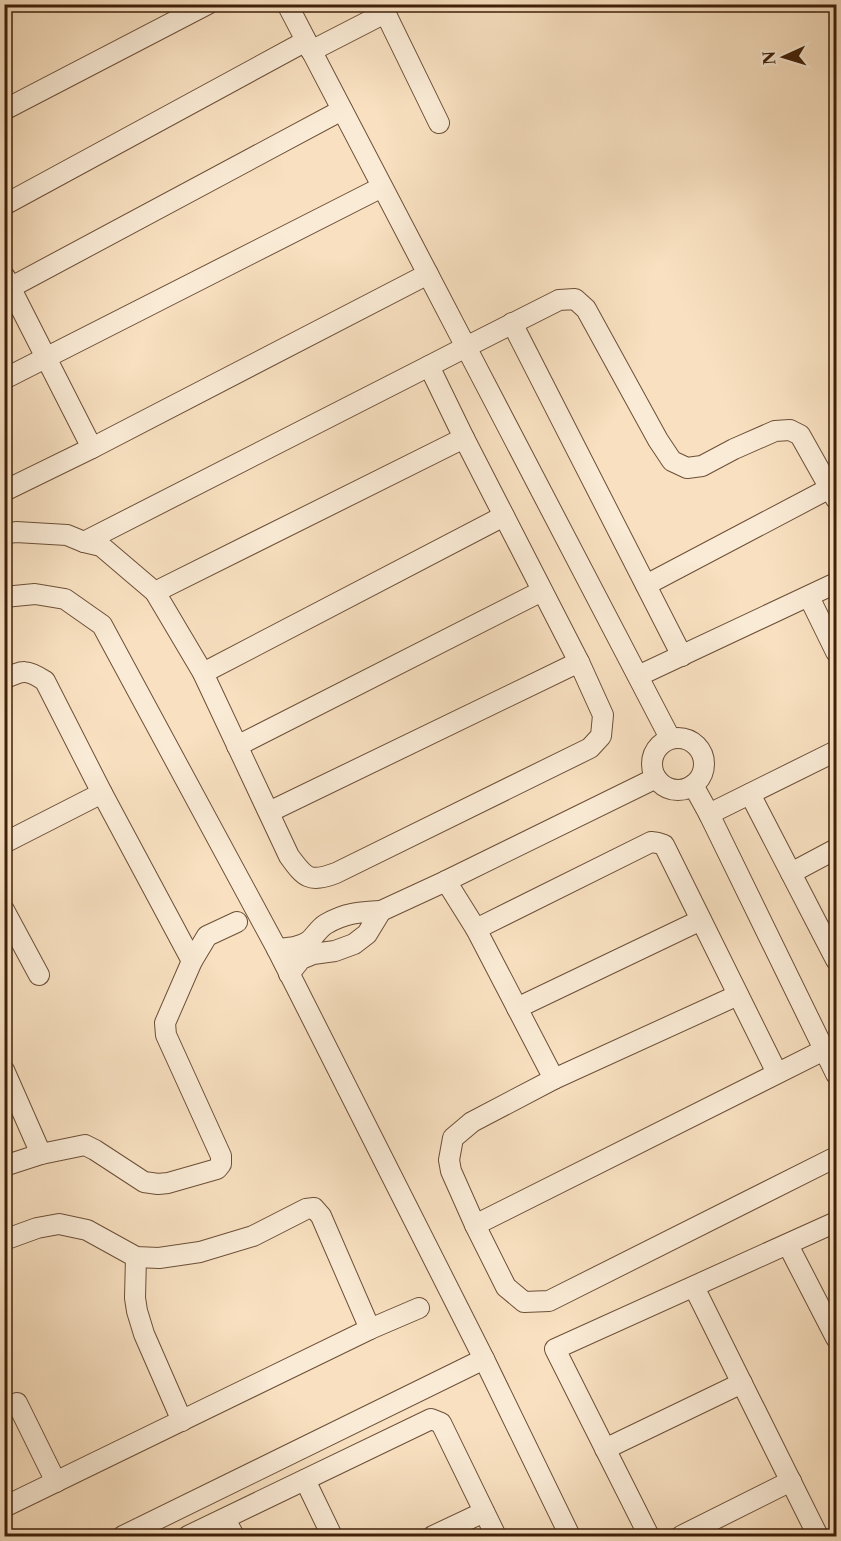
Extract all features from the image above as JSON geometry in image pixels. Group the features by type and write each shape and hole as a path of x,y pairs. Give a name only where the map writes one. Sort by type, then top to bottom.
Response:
{"street":[{"path":"4,110 208,4"},
{"path":"287,4 670,738"},
{"path":"4,205 383,9 439,123"},
{"path":"92,448 6,285 342,110"},
{"path":"4,379 382,187"},
{"path":"4,491 92,448 428,274"},
{"path":"84,542 512,323 559,300 574,299 586,309 658,440 672,461 687,468 702,466 775,431 790,430 800,435 833,494 646,585"},
{"path":"512,323 682,656"},
{"path":"4,534 16,532 68,535 101,546 155,592 203,673 289,856 301,873 312,878 322,878 336,873 590,748 601,736 603,715 579,662 429,366"},
{"path":"155,592 464,438"},
{"path":"203,673 504,516"},
{"path":"638,676 837,583"},
{"path":"237,746 542,591"},
{"path":"4,597 35,594 65,599 102,625 277,949 484,1359 570,1536"},
{"path":"809,597 837,652"},
{"path":"269,812 579,662"},
{"path":"4,679 20,671 34,674 45,681 192,961"},
{"path":"678,737 694,742 703,756 703,772 693,785 686,789 677,790 662,784 656,778 653,770 653,755 663,742 670,738 678,737"},
{"path":"709,814 837,751"},
{"path":"277,949 296,947 308,942 323,926 339,918 357,912 381,911 656,778"},
{"path":"693,785 831,1047 837,1074"},
{"path":"4,843 102,793"},
{"path":"750,794 834,950"},
{"path":"476,929 651,842 664,845 777,1073"},
{"path":"791,873 837,849"},
{"path":"446,881 476,929 554,1078"},
{"path":"4,910 39,975"},
{"path":"289,974 301,959 354,944 367,934 381,911"},
{"path":"517,1008 701,920"},
{"path":"4,1166 40,1154 85,1145 144,1182 168,1183 217,1169 221,1164 221,1156 166,1035 165,1023 192,961 207,936 237,922"},
{"path":"738,995 554,1078 472,1122 453,1138 449,1160 451,1171 506,1287 524,1302 549,1301 837,1157"},
{"path":"475,1225 831,1047"},
{"path":"4,1070 40,1154"},
{"path":"4,1240 37,1228 59,1224 87,1230 136,1257 159,1258 200,1252 253,1236 306,1209 314,1208 321,1216 370,1329"},
{"path":"649,1536 555,1349 837,1222"},
{"path":"788,1245 837,1338"},
{"path":"136,1257 137,1311 144,1334 182,1420"},
{"path":"694,1287 818,1536"},
{"path":"4,1507 370,1329 419,1308"},
{"path":"123,1536 484,1359"},
{"path":"605,1449 742,1383"},
{"path":"17,1403 56,1482"},
{"path":"188,1536 431,1419 441,1423 496,1536"},
{"path":"304,1480 332,1536"},
{"path":"681,1536 791,1481"},
{"path":"433,1536 484,1512"},
{"path":"225,1519 234,1536"}]}
